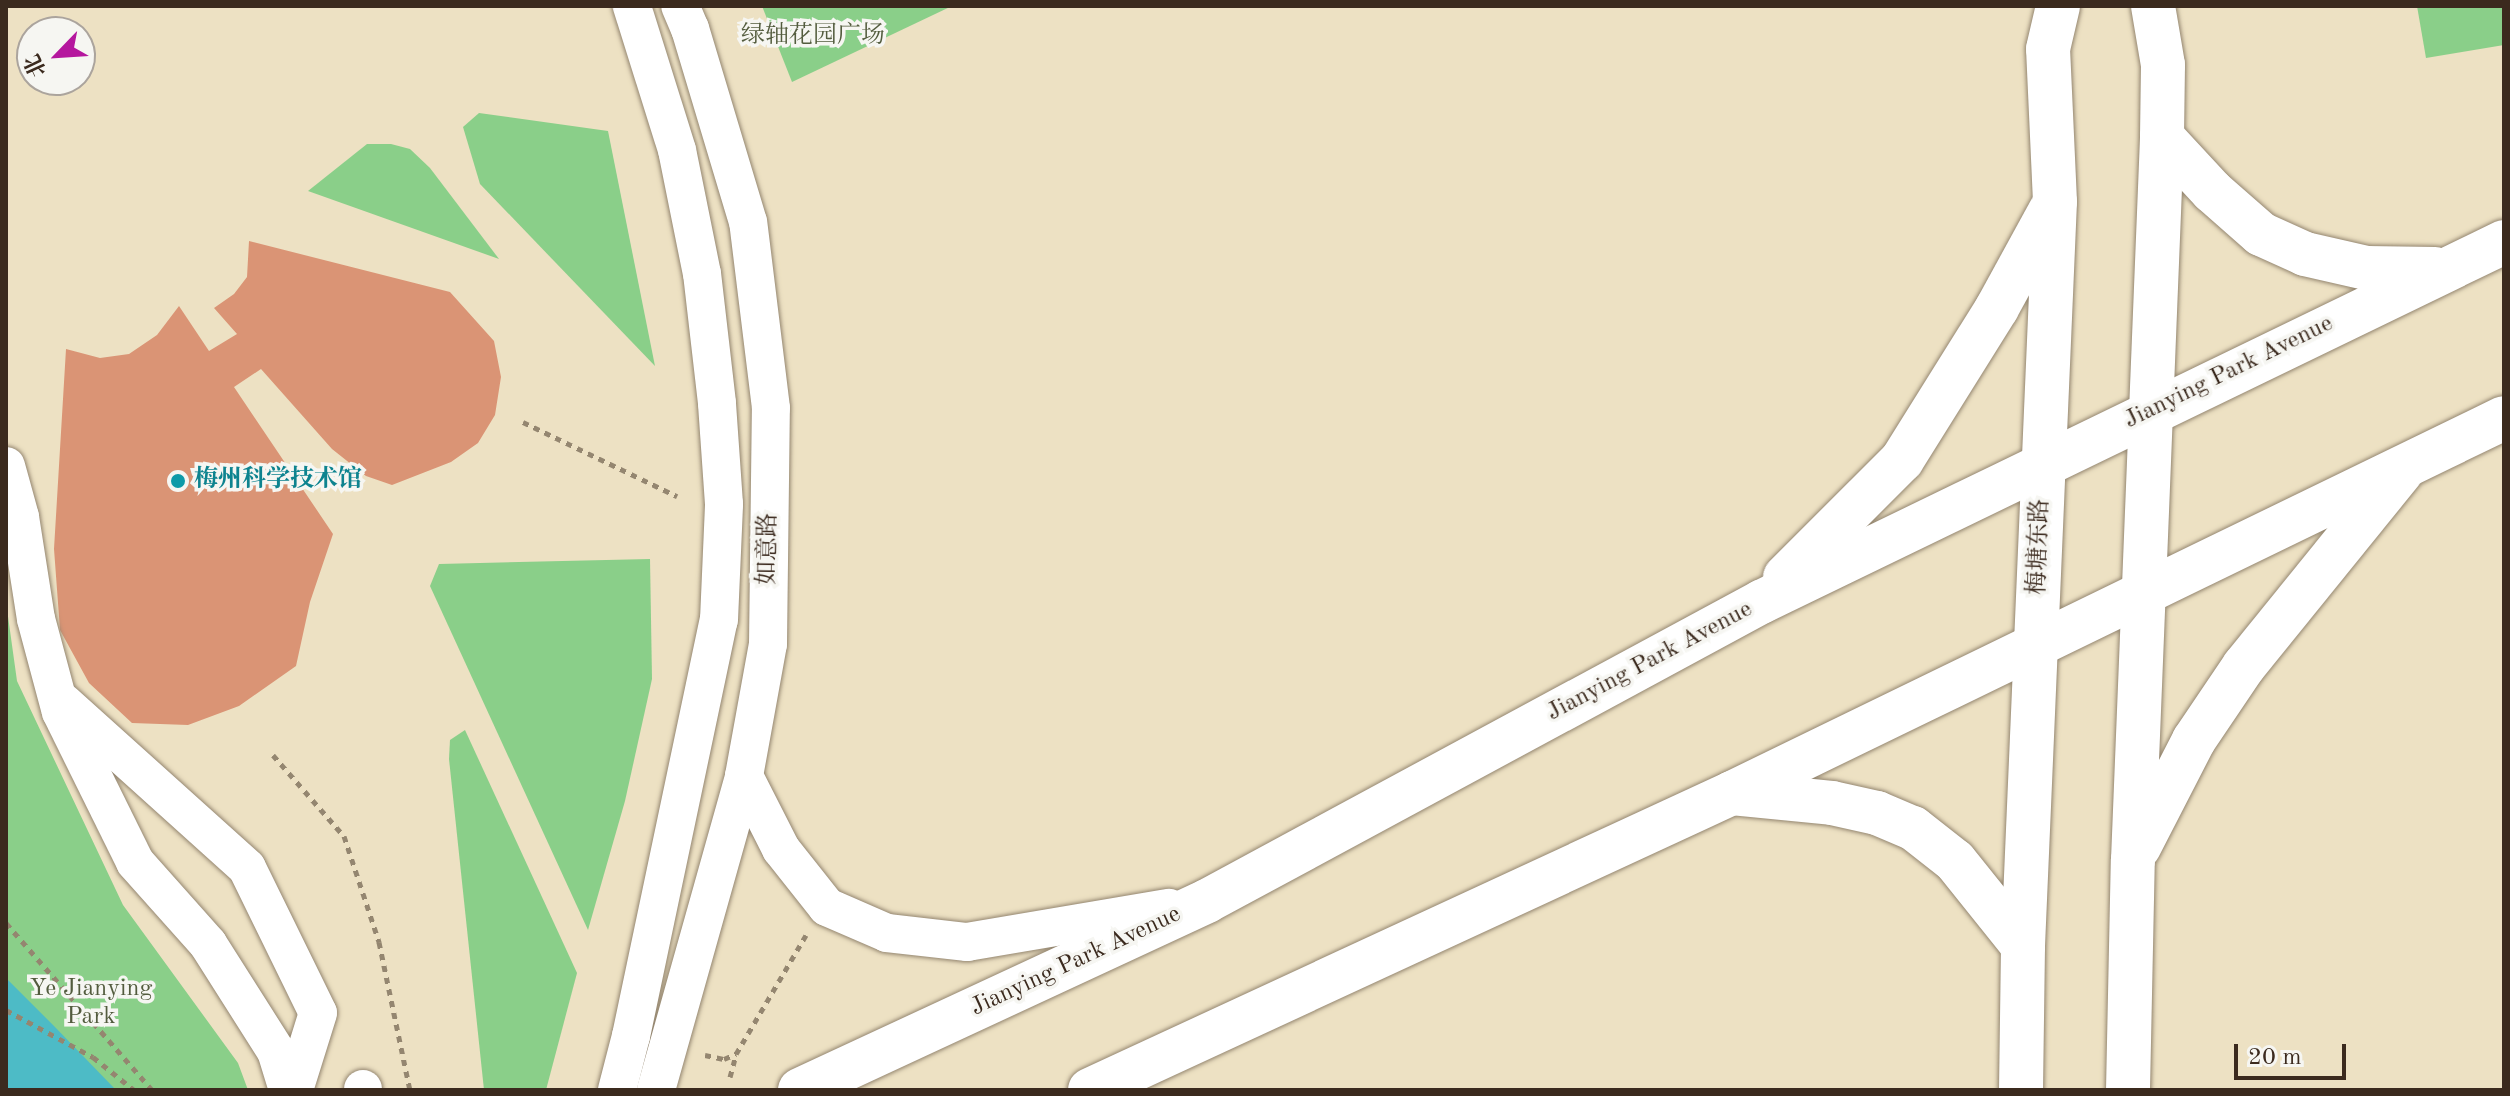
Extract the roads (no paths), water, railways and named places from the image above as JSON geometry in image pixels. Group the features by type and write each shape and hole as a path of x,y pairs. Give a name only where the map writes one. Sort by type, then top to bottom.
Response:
{"main road":[{"path":"2035,6 2048,49"},
{"name":"梅塘东路","path":"2021,1090 2023,946 2055,202 2048,49 2058,6"},
{"path":"2128,1090 2133,860 2162,137 2163,65 2153,6"},
{"path":"2163,65 2183,6"},
{"path":"2162,137 2212,191 2261,234 2305,254 2366,268 2446,269"},
{"path":"1761,602 1902,460 1997,308 2055,202"},
{"name":"Jianying Park Avenue","path":"800,1090 1207,901 1761,602 2504,242"},
{"path":"1090,1090 1732,793 2036,642 2504,418"},
{"path":"2133,860 2194,740 2244,666 2409,462"},
{"path":"1732,793 1832,803 1877,813 1913,828 1955,861 2023,946"}],"street":[{"name":"如意路","path":"617,1090 635,1021 719,620 724,504 717,403 702,274 677,150 632,6"},
{"name":"如意路","path":"656,1090 744,776 768,644 771,408 748,222 690,29 680,6"},
{"path":"6,466 20,517 36,619 57,698 135,862 208,944 276,1051 291,1090"},
{"path":"57,698 247,868 318,1013 291,1090"},
{"path":"744,776 781,849 827,907 887,933 967,942 1207,901"}],"water":[{"path":"6,978 53,1025 116,1090 6,1090"}],"place":[{"name":"梅州科学技术馆","path":"178,481"}],"park label":[{"name":"绿轴花园广场","path":"813,37"},
{"name":"Ye Jianying Park","path":"91,1004"}]}
